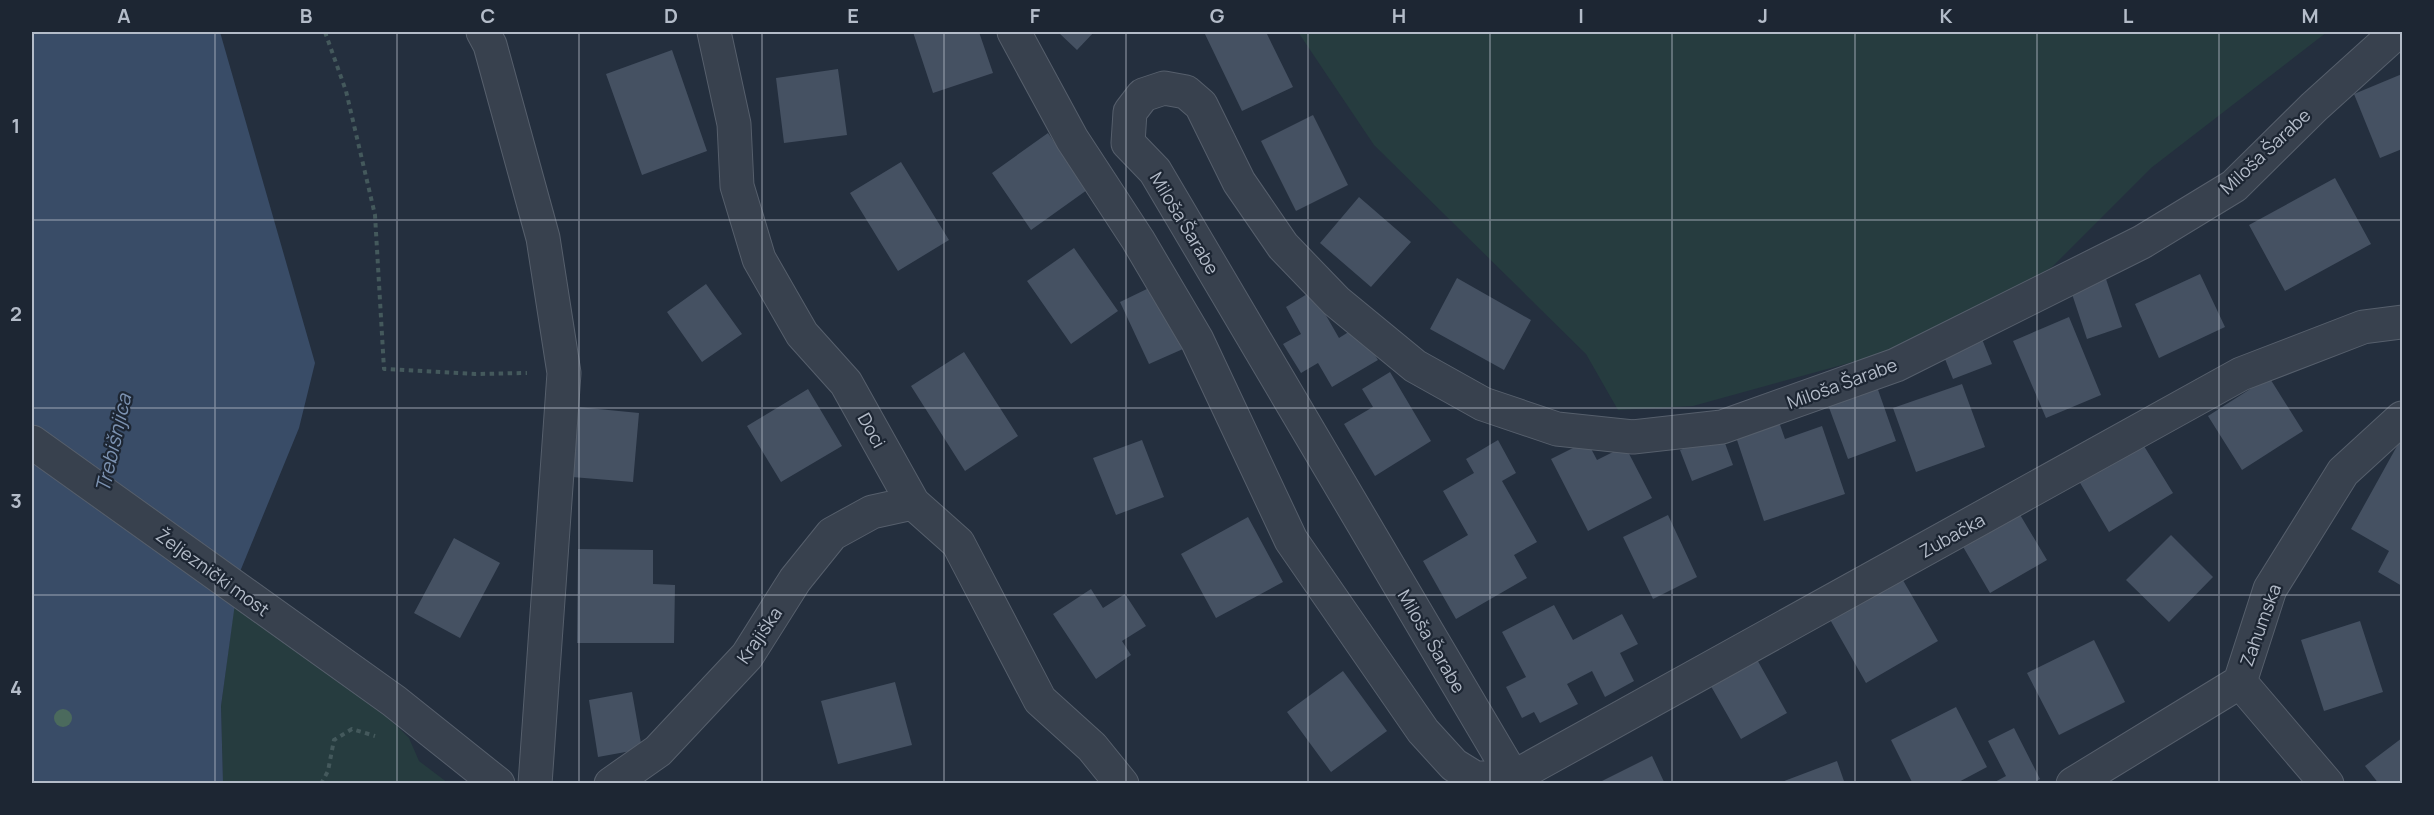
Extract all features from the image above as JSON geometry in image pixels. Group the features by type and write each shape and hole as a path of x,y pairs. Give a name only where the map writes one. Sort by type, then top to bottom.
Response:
{"street":[{"path":"483,32 490,45 543,238 564,373 535,783"},
{"name":"Doci","path":"714,32 734,124 737,186 759,259 802,334 846,383 913,503 958,543 1040,700 1092,747 1122,783"},
{"path":"1014,32 1072,139 1138,240 1197,340 1291,540 1423,731 1454,765 1475,777 1515,781"},
{"name":"Miloša Šarabe","path":"1515,781 1155,171 1128,143 1130,112 1143,95 1164,88 1186,92 1201,105 1239,182 1283,246 1336,301 1415,366 1483,404 1546,426 1633,437 1722,427 1896,365 2142,242 2234,186 2314,106 2397,32"},
{"name":"Zubačka","path":"1515,781 2241,374 2363,327 2403,322"},
{"name":"Zahumska","path":"2073,783 2240,682 2270,589 2343,472 2403,418"},
{"name":"Željeznički most","path":"32,442 394,701 498,783"},
{"name":"Krajiška","path":"611,783 658,751 747,656 795,580 832,534 872,512 913,503"},
{"path":"2240,682 2327,783"}],"path":[{"path":"324,32 346,91 375,215 384,369 474,374 564,373"},
{"path":"321,783 328,771 334,740 352,729 386,740"}],"green space":[{"path":"1298,32 2327,32 2151,168 2052,267 1973,314 1932,334 1871,357 1693,406 1618,410 1586,354 1374,145"},
{"path":"234,607 385,714 409,738 419,761 448,783 223,784 221,706"}],"water":[{"name":"Trebišnjica","path":"32,32 220,32 315,363 299,428 239,574 221,706 223,783 32,783"}],"building":[{"path":"913,32 979,32 993,73 933,93"},
{"path":"1058,32 1094,32 1077,50"},
{"path":"1204,32 1266,32 1293,87 1242,111"},
{"path":"672,50 707,151 642,175 606,74"},
{"path":"838,69 847,135 784,143 776,78"},
{"path":"2402,74 2402,149 2380,158 2354,94"},
{"path":"1313,115 1348,185 1296,211 1261,141"},
{"path":"1048,133 1087,190 1031,230 992,173"},
{"path":"901,162 949,240 898,271 850,193"},
{"path":"2335,178 2371,244 2285,291 2249,225"},
{"path":"1359,197 1411,242 1371,287 1320,243"},
{"path":"1074,248 1118,311 1071,344 1027,281"},
{"path":"2200,274 2225,327 2159,358 2135,304"},
{"path":"1457,278 1531,320 1504,370 1430,329"},
{"path":"2106,279 2122,327 2087,339 2071,291"},
{"path":"706,284 742,334 702,362 667,312"},
{"path":"1153,286 1183,349 1149,364 1120,302"},
{"path":"1312,291 1339,338 1358,326 1378,360 1332,387 1318,363 1301,373 1283,344 1301,334 1286,307"},
{"path":"2069,317 2101,395 2046,418 2013,341"},
{"path":"1980,334 1992,364 1953,379 1941,349"},
{"path":"964,352 1018,436 965,471 911,386"},
{"path":"1390,372 1431,441 1375,476 1344,424 1373,407 1362,389"},
{"path":"2269,377 2303,431 2242,470 2208,416"},
{"path":"1876,384 1896,441 1848,459 1827,402"},
{"path":"1962,384 1985,447 1916,472 1893,408"},
{"path":"808,389 842,446 781,482 747,426"},
{"path":"578,407 639,413 633,482 572,477"},
{"path":"1777,416 1785,439 1822,426 1845,494 1764,521 1734,431"},
{"path":"1722,435 1733,465 1692,481 1680,450"},
{"path":"2402,437 2402,586 2378,572 2389,551 2351,529"},
{"path":"2139,438 2173,493 2109,532 2076,476"},
{"path":"1142,440 1164,497 1116,515 1093,458"},
{"path":"1498,440 1516,473 1502,481 1537,542 1514,555 1527,578 1456,619 1423,561 1468,535 1443,491 1474,473 1466,459"},
{"path":"1587,441 1597,460 1625,446 1652,498 1588,531 1551,459"},
{"path":"2019,513 2047,560 1990,593 1962,545"},
{"path":"1668,515 1697,577 1653,599 1623,537"},
{"path":"1248,517 1283,582 1216,618 1181,554"},
{"path":"2171,535 2213,577 2169,622 2126,580"},
{"path":"454,538 500,563 460,638 414,613"},
{"path":"578,549 653,550 653,584 675,585 674,643 577,643"},
{"path":"1900,575 1938,641 1866,683 1828,616"},
{"path":"1091,589 1103,608 1125,594 1146,626 1122,641 1131,655 1096,679 1053,614"},
{"path":"1554,605 1573,640 1622,614 1638,644 1620,653 1634,681 1605,697 1592,671 1567,684 1578,704 1540,723 1534,712 1522,718 1506,687 1526,677 1502,632"},
{"path":"2360,621 2383,692 2324,711 2301,640"},
{"path":"2094,640 2125,702 2059,735 2027,673"},
{"path":"1755,656 1787,713 1741,739 1708,681"},
{"path":"1343,671 1387,731 1331,772 1287,712"},
{"path":"895,682 912,745 838,764 821,701"},
{"path":"632,692 642,749 598,757 589,700"},
{"path":"1956,707 1987,767 1955,784 1913,784 1891,740"},
{"path":"2014,728 2040,779 2032,784 1991,784 2006,776 1988,741"},
{"path":"2402,738 2402,784 2379,784 2365,766"},
{"path":"1652,756 1665,784 1596,784"},
{"path":"1837,761 1845,784 1779,784 1779,783"}]}
